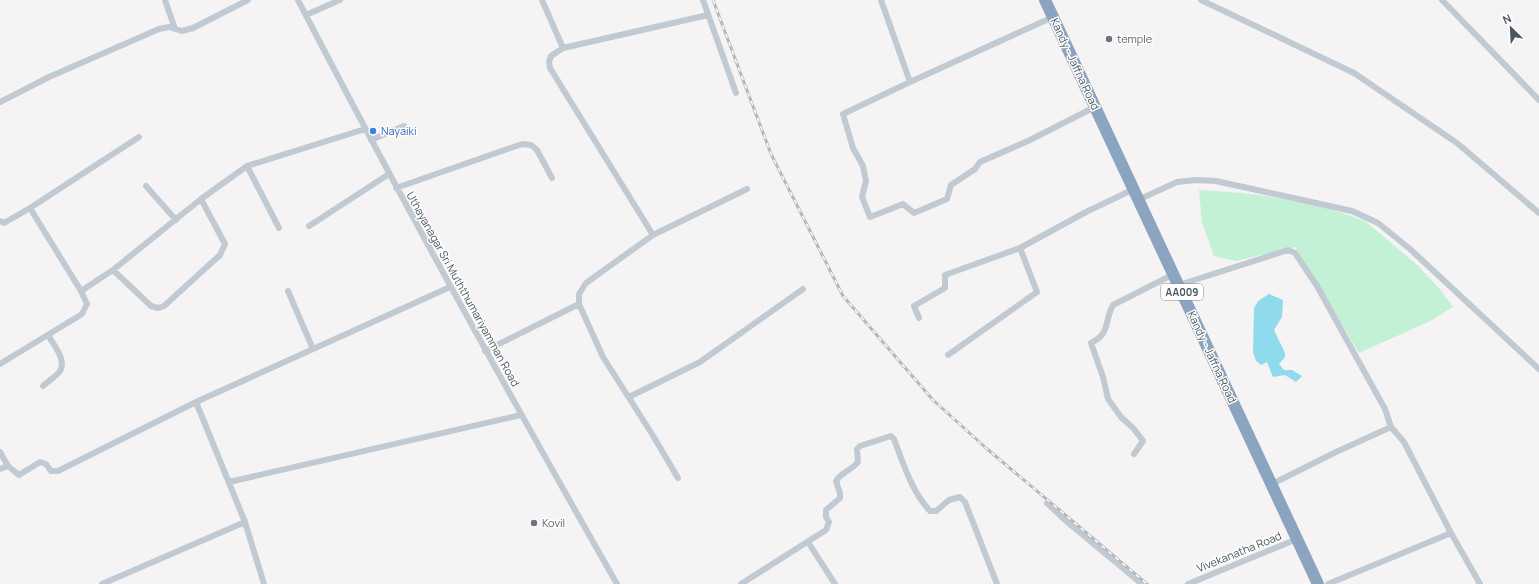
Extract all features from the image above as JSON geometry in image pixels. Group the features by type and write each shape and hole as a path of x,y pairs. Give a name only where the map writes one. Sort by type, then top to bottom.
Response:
{"highway":[{"name":"Kandy - Jaffna Road","path":"1045,0 1318,584"}],"street":[{"path":"165,0 175,29"},
{"path":"0,102 48,78 159,30 169,27 182,31 193,28 248,0"},
{"name":"Uthayanagar Sri Muththumariyamman Road","path":"298,0 396,188 520,415 616,584"},
{"path":"306,15 340,0"},
{"path":"542,0 563,48"},
{"path":"703,0 736,93"},
{"path":"881,0 910,82"},
{"path":"1201,0 1354,73 1457,143 1539,212"},
{"path":"1442,0 1539,100"},
{"path":"653,235 550,68 548,62 551,56 563,48 708,15"},
{"path":"1053,17 843,114 853,148 863,166 866,181 862,196 870,217 903,204 914,213 948,199 951,185 975,169 980,162 1028,141 1095,107"},
{"path":"371,140 404,126"},
{"path":"81,291 114,270 202,199 247,166 365,129"},
{"path":"0,221 4,223 30,208 139,136"},
{"path":"396,188 522,144 531,145 537,150 552,178"},
{"path":"247,166 279,228"},
{"path":"309,226 389,174"},
{"path":"919,318 914,306 944,288 945,275 1020,248 1086,212 1136,194 1177,182 1209,181 1236,185 1352,211 1378,223 1410,249 1539,369"},
{"path":"146,186 176,220"},
{"path":"678,478 629,397 602,357 579,304 579,294 586,283 653,235 747,189"},
{"path":"114,270 151,306 158,308 164,306 220,254 225,244 202,199"},
{"path":"0,364 82,314 87,304 81,291 30,208"},
{"path":"948,355 1038,292 1020,248"},
{"path":"1179,285 1288,250 1294,253 1321,292 1385,409 1392,427 1404,442 1451,533 1480,584"},
{"path":"1134,454 1143,441 1134,429 1121,417 1108,399 1103,376 1091,342 1098,339 1104,333 1108,322 1109,312 1113,305 1174,274"},
{"path":"0,452 8,466 19,475 40,462 46,464 51,471 58,471 196,402 450,287"},
{"path":"629,397 700,362 803,289"},
{"path":"288,291 313,349"},
{"path":"485,351 579,304"},
{"path":"43,386 60,371 62,364 60,355 48,335"},
{"path":"196,402 245,522 264,584"},
{"path":"228,482 520,415"},
{"path":"1272,484 1336,452 1392,427"},
{"path":"742,584 826,530 829,526 825,513 826,510 840,498 836,481 838,477 854,467 858,462 857,449 860,446 891,436 894,439 909,477 925,506 930,511 936,510 950,500 960,498 965,502 997,584"},
{"path":"0,469 8,466"},
{"path":"1047,503 1066,521 1142,584"},
{"path":"102,584 245,522"},
{"path":"1328,584 1451,533"},
{"name":"Vivekanatha Road","path":"1188,584 1297,539"},
{"path":"808,542 835,584"}],"green space":[{"path":"1199,190 1243,193 1279,198 1334,210 1365,221 1416,264 1439,288 1453,307 1430,321 1359,353 1295,247 1236,261 1214,256 1202,223"}],"water":[{"path":"1269,294 1283,300 1282,317 1274,330 1285,353 1285,357 1279,364 1284,370 1292,370 1302,376 1296,382 1285,375 1273,377 1267,362 1261,365 1256,361 1253,352 1254,308 1258,301"}],"railway":[{"path":"713,0 771,154 843,296 933,400 986,448 1147,584"}],"place":[{"name":"temple","path":"1109,39"},
{"name":"Nayaiki","path":"373,131"},
{"name":"Kovil","path":"534,523"}]}
